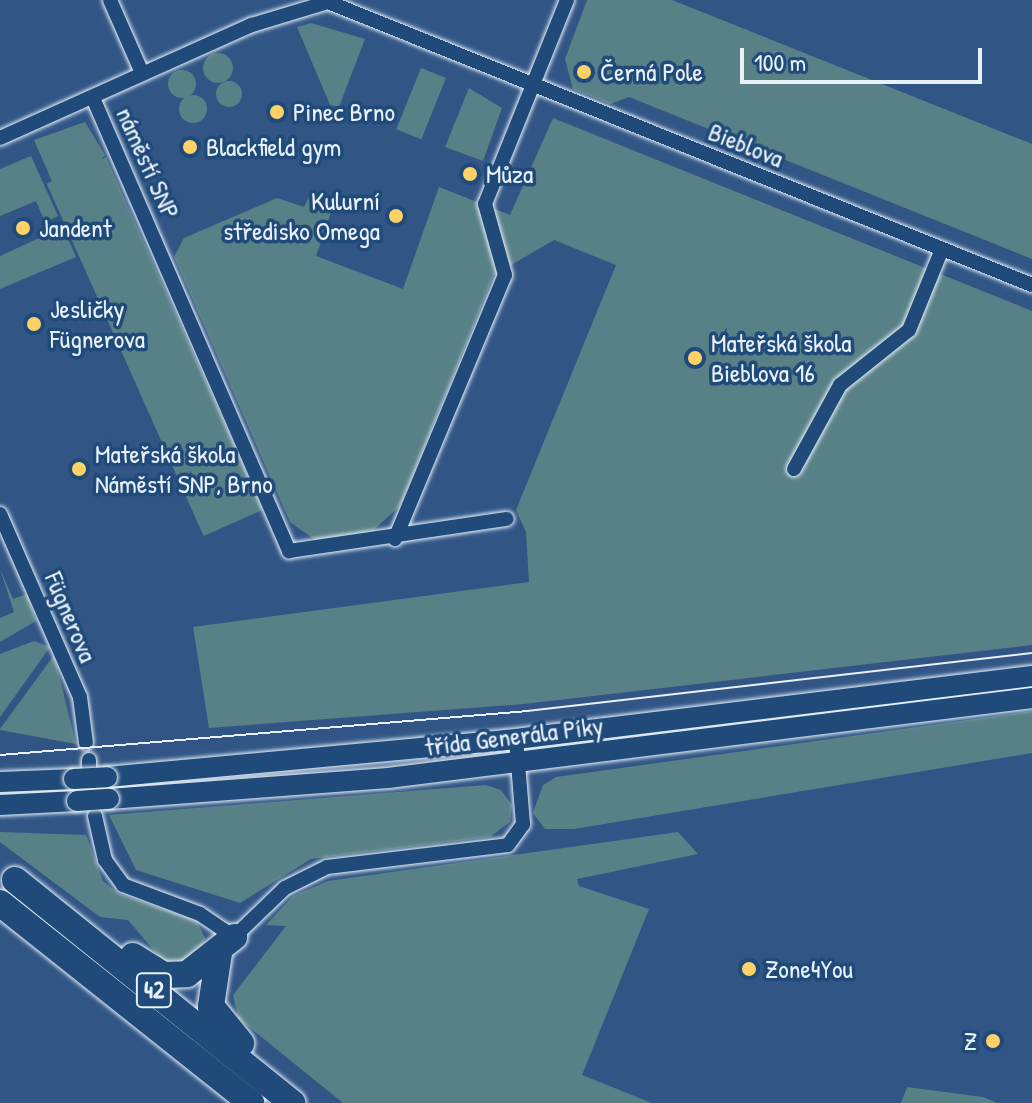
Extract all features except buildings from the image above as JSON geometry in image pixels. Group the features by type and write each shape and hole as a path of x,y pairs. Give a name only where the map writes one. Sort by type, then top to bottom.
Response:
{"highway":[{"name":"42","path":"7,876 86,918 164,975 196,971 227,945"},
{"name":"42","path":"7,876 292,1103"},
{"name":"42","path":"0,903 251,1103"},
{"name":"42","path":"227,945 209,993 217,1017 305,1103"}],"main road":[{"name":"třída Generála Píky","path":"0,782 90,771 516,739 1032,676"},
{"name":"třída Generála Píky","path":"0,805 109,799 519,761 1032,698"}],"street":[{"path":"110,0 142,73"},
{"path":"395,539 505,275 485,204 567,0"},
{"name":"náměstí SNP","path":"507,519 395,539 289,551 93,98 142,73 284,13 328,1 532,84"},
{"name":"Bieblova","path":"532,84 1032,285"},
{"path":"0,138 93,98"},
{"path":"794,469 840,385 909,330 942,249"},
{"name":"Fügnerova","path":"0,514 80,697 86,743"},
{"path":"95,816 105,860 123,885 200,914 227,945 285,888 327,867 508,845 523,824 516,739"}],"green space":[{"path":"587,0 672,0 1032,144 1032,259 629,97 610,104 573,89 565,59"},
{"path":"311,23 365,39 339,107 330,105 297,27"},
{"path":"218,53 229,57 233,68 229,79 218,83 207,79 203,68 207,57"},
{"path":"421,68 446,78 421,139 396,129"},
{"path":"182,70 192,74 196,84 192,94 182,98 172,94 168,84 172,74"},
{"path":"229,81 239,84 242,94 239,104 229,107 219,104 216,94 219,84"},
{"path":"469,88 502,108 483,161 445,147"},
{"path":"193,95 203,99 207,109 203,119 193,123 183,119 179,109 183,99"},
{"path":"553,118 1032,311 1032,645 524,704 209,728 193,627 529,582 526,532 516,510 616,265 554,240 494,275 400,506 367,536 318,542 290,522 174,257 184,238 277,198 304,207 310,195 335,201 316,256 403,289 439,187 510,215"},
{"path":"85,122 105,155 61,202 34,140"},
{"path":"31,156 58,216 45,222 36,201 0,216 0,169"},
{"path":"106,157 263,510 204,536 47,183"},
{"path":"63,227 76,257 0,289 0,256"},
{"path":"0,569 13,599 27,594 36,621 0,642 0,618 14,612"},
{"path":"34,641 50,647 0,717 0,654"},
{"path":"54,655 76,744 0,730 0,729"},
{"path":"1032,711 1032,753 574,829 545,829 533,813 543,785 556,777"},
{"path":"486,785 501,790 512,805 510,822 490,837 311,859 240,903 136,870 109,815"},
{"path":"0,832 86,835 103,881 119,894 197,921 205,938 200,955 183,965 163,961 128,920 100,917 0,842"},
{"path":"678,832 698,854 577,879 579,886 649,909 582,1075 652,1103 343,1103 238,1018 233,995 286,926 266,925 293,896 328,881"},
{"path":"907,1087 983,1097 997,1103 901,1103"}],"tram line":[{"path":"0,755 528,711 1032,653"}],"place":[{"name":"Černá Pole","path":"584,72"},
{"name":"Pinec Brno","path":"277,112"},
{"name":"Blackfield gym","path":"190,147"},
{"name":"Můza","path":"470,174"},
{"name":"Kulurní středisko Omega","path":"396,216"},
{"name":"Jandent","path":"23,228"},
{"name":"Jesličky Fügnerova","path":"34,324"},
{"name":"Mateřská škola Bieblova 16","path":"695,358"},
{"name":"Mateřská škola Náměstí SNP, Brno","path":"79,469"},
{"name":"Zone4You","path":"749,969"},
{"name":"Z","path":"993,1041"}]}
